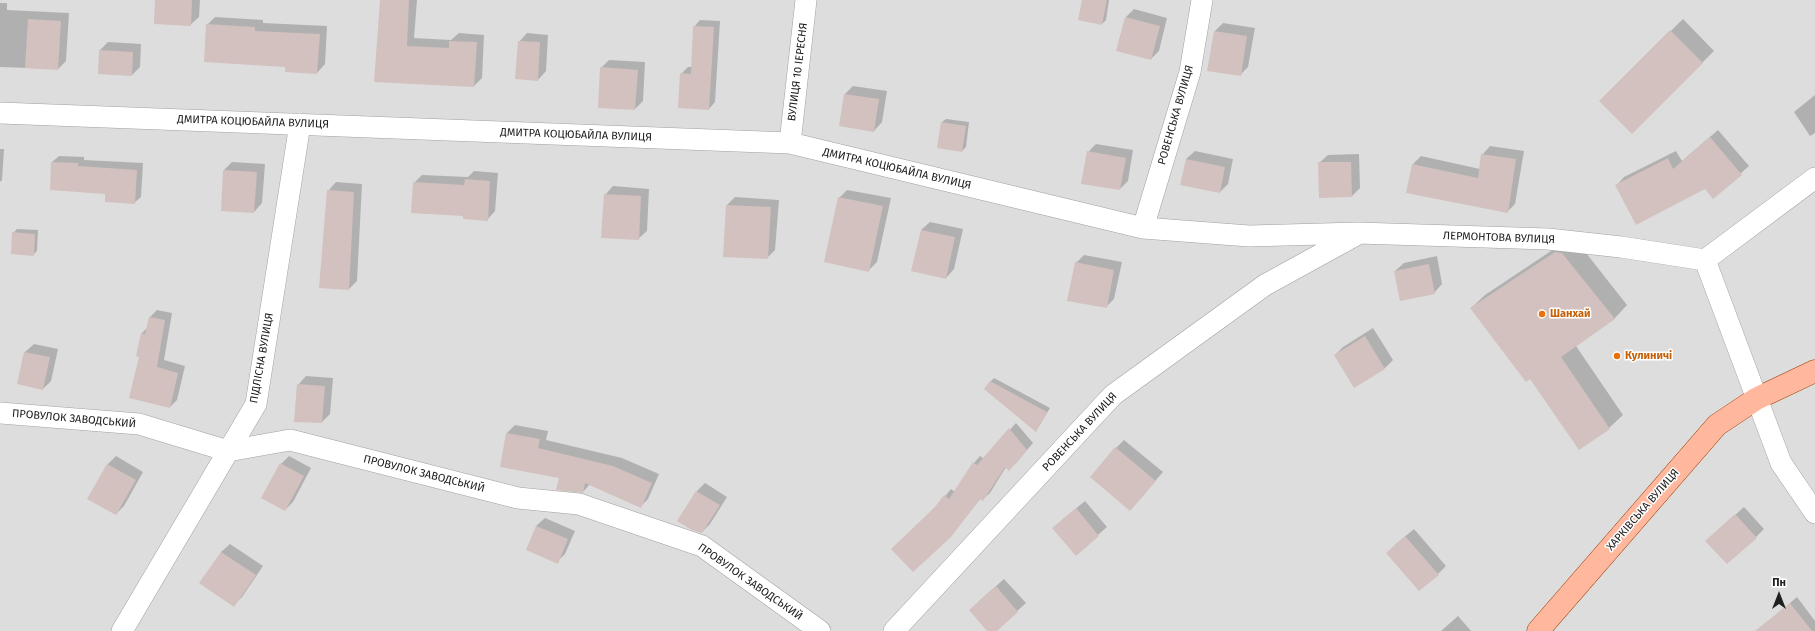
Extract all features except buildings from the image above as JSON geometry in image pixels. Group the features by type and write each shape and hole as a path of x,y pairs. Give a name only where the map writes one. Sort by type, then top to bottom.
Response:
{"main road":[{"name":"ХАРКІВСЬКА ВУЛИЦЯ","path":"1538,631 1717,425 1756,399 1815,372"}],"street":[{"name":"ВУЛИЦЯ 10 ІЕРЕСНЯ","path":"790,143 806,0"},
{"name":"РОВЕНСЬКА ВУЛИЦЯ","path":"1143,228 1190,72 1202,0"},
{"name":"ДМИТРА КОЦЮБАЙЛА ВУЛИЦЯ","path":"0,112 790,143 1143,228"},
{"name":"ПІДЛІСНА ВУЛИЦЯ","path":"122,631 256,404 300,124"},
{"path":"1815,178 1706,260 1756,399 1781,463 1815,513"},
{"name":"ЛЕРМОНТОВА ВУЛИЦЯ","path":"1143,228 1249,236 1358,233 1548,239 1706,260"},
{"name":"РОВЕНСЬКА ВУЛИЦЯ","path":"894,631 1113,395 1264,285 1358,233"},
{"name":"ПРОВУЛОК ЗАВОДСЬКИЙ","path":"0,413 139,424 228,451 290,440 518,498 579,504 702,546 820,631"}],"shaded area":[{"path":"0,0 1815,0 1815,631 0,631"}],"place":[{"name":"Шанхай","path":"1542,314"},
{"name":"Кулиничі","path":"1617,356"}]}
